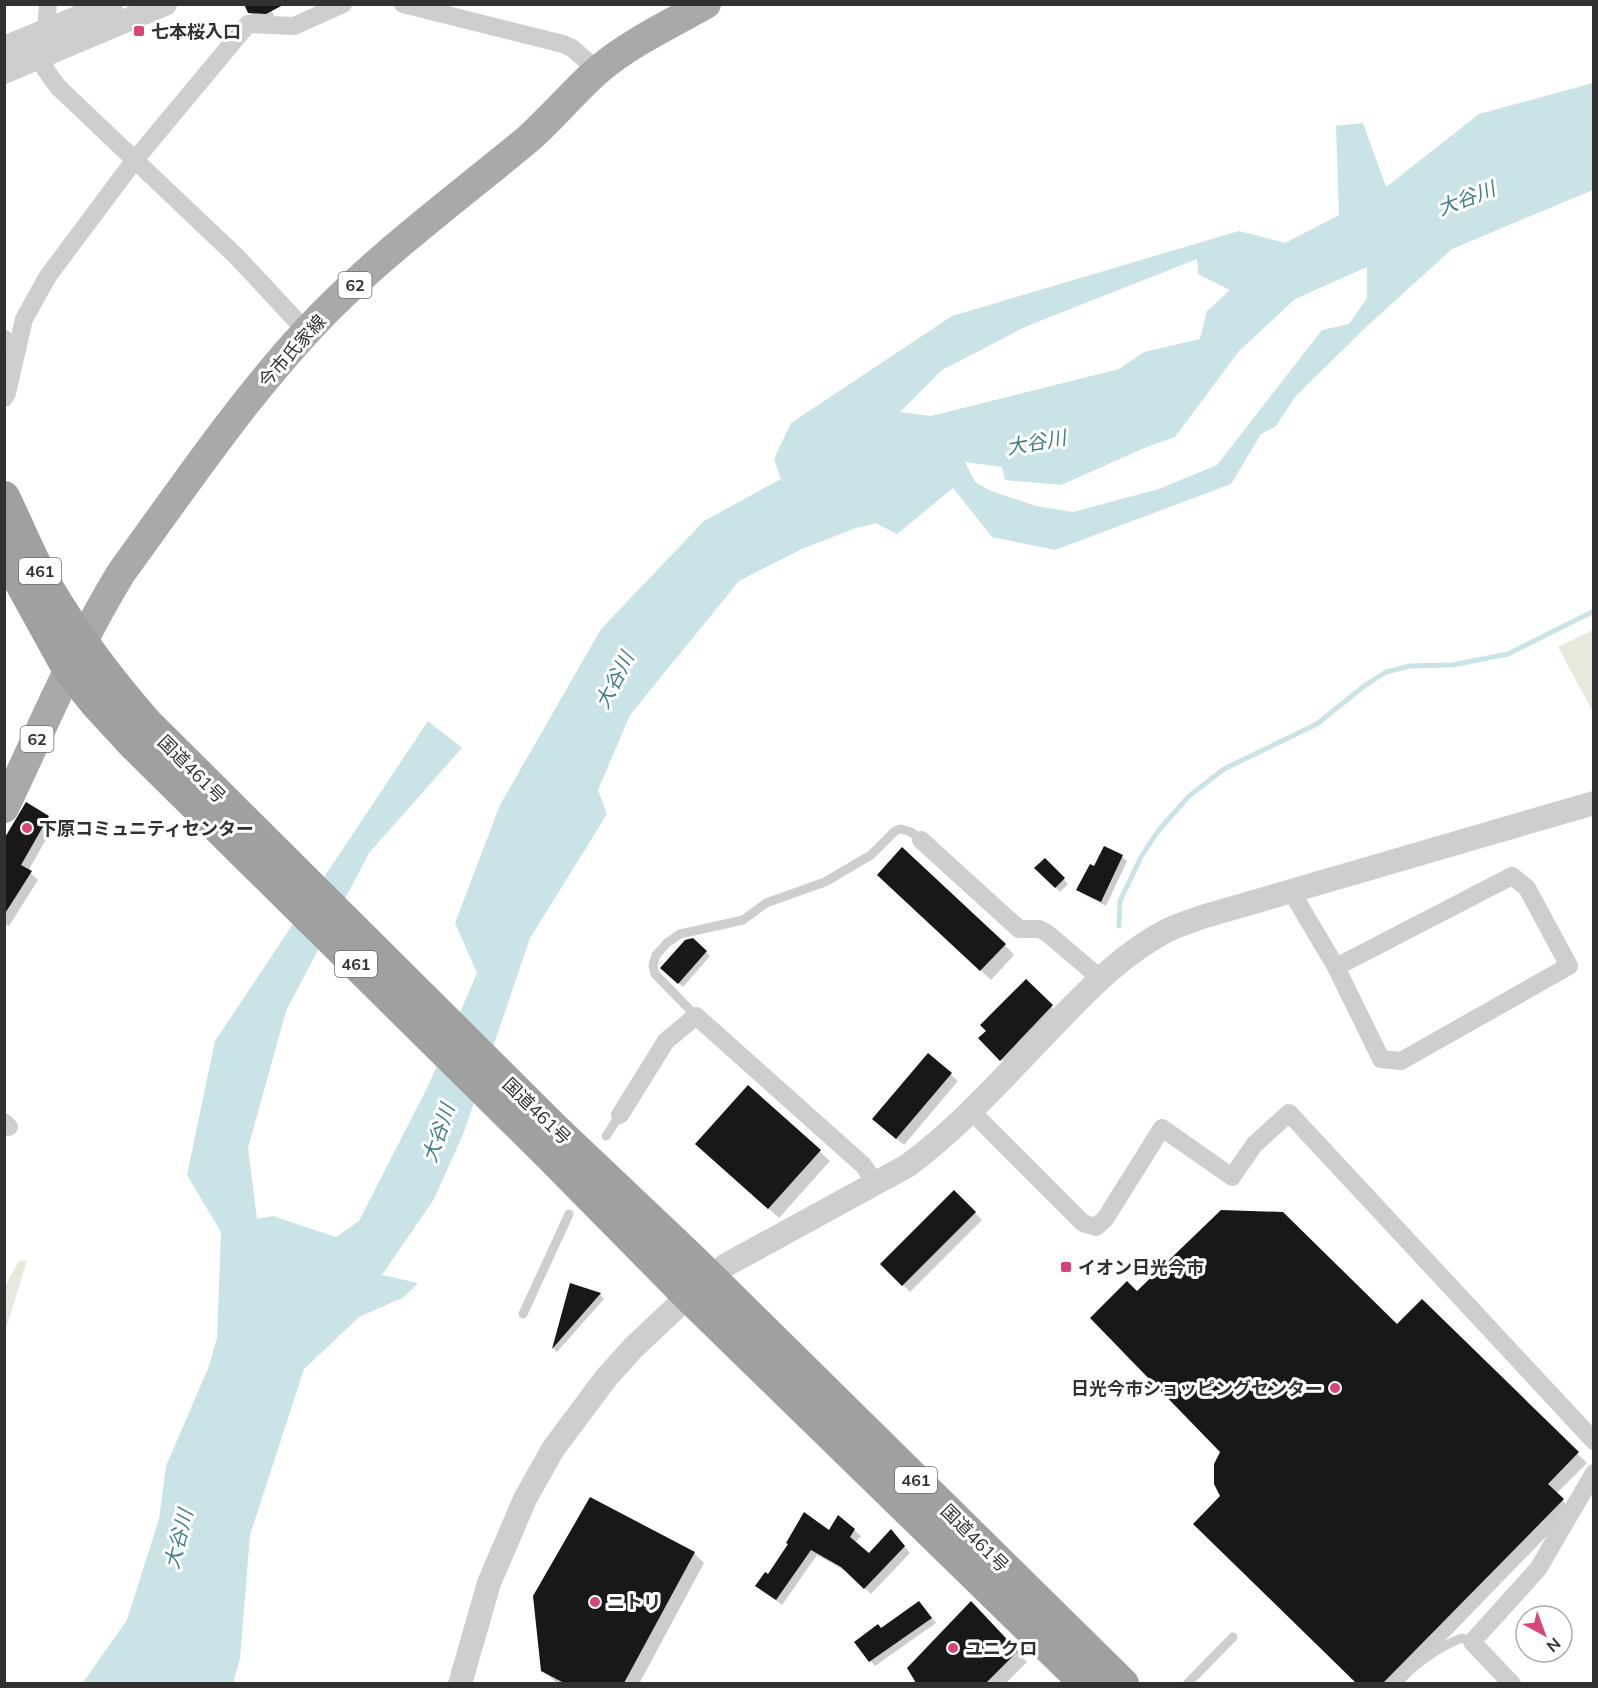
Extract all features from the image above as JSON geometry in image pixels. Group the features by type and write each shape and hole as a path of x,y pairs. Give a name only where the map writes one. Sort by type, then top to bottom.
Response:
{"highway":[{"name":"国道461号","path":"4,497 47,585 75,656"},
{"name":"国道461号","path":"4,553 28,599 75,656 115,687 168,762 699,1286 1086,1683"},
{"name":"国道461号","path":"699,1286 1123,1683"}],"main road":[{"name":"今市氏家線","path":"4,808 75,656 121,573 241,410 306,331 394,248 528,138 598,71 627,49 706,4"}],"street":[{"path":"48,4 45,69 58,87 237,257 306,331"},
{"path":"4,48 111,4"},
{"path":"4,72 165,4"},
{"path":"4,398 8,393 24,319 48,276 134,160 248,24 294,26 343,4"},
{"path":"403,4 563,44 572,48 598,71"},
{"path":"460,1683 498,1559 543,1465 606,1378 633,1348 699,1286 742,1254 876,1184 908,1166 932,1148 1100,978 1133,951 1168,930 1202,917 1593,803"},
{"path":"921,840 1019,929 1039,929 1047,933 1100,978"},
{"path":"1291,891 1336,967 1381,1059 1401,1061 1569,966 1527,888 1512,876 1336,967"},
{"path":"620,1115 666,1041 696,1016 862,1165 876,1184"},
{"path":"971,1111 1083,1223 1096,1227 1106,1219 1162,1128 1232,1178 1254,1145 1289,1113 1593,1441"},
{"path":"1512,1683 1472,1642 1538,1569 1593,1473"}],"lane":[{"path":"696,1016 655,974 653,966 656,956 667,943 680,934 692,930 743,920 766,903 825,882 871,855 895,831 901,829 911,832 921,840"},
{"path":"606,1136 620,1115"},
{"path":"523,1314 569,1214"},
{"path":"1187,1683 1233,1637"},
{"path":"1393,1683 1425,1657 1450,1643 1462,1638 1472,1642"}],"shaded area":[{"path":"1593,630 1593,712 1558,647"},
{"path":"27,1260 5,1333 5,1286 19,1261"}],"water":[{"name":"大谷川","path":"1593,83 1593,190 1452,249 1365,328 1295,397 1276,426 1261,434 1231,484 1055,550 992,537 953,488 897,534 876,523 853,529 802,549 739,581 630,715 598,790 607,814 530,938 464,1132 434,1199 382,1275 418,1283 404,1297 359,1317 304,1369 250,1535 240,1659 233,1683 82,1684 127,1620 159,1519 166,1466 209,1366 217,1338 221,1232 187,1175 215,1041 428,721 462,748 369,853 286,1011 248,1148 257,1219 273,1216 336,1237 359,1221 429,1084 477,973 455,923 500,805 601,629 704,521 781,479 774,459 791,423 952,316 1239,231 1285,243 1339,215 1336,126 1363,123 1386,187 1479,114","holes":["1197,259 1198,274 1230,290 1207,311 1200,339 1144,352 1119,369 931,416 900,412 942,370 1027,326","1367,267 1367,298 1349,324 1322,330 1217,465 1159,489 1073,512 1036,506 991,491 975,482 965,462 1002,467 1005,480 1061,485 1175,437 1239,351 1295,299"]}],"building":[{"path":"244,4 285,4 266,14 248,13"},
{"name":"下原コミュニティセンター","path":"26,802 49,816 21,865 32,871 4,915 4,839"},
{"path":"1104,846 1123,855 1101,902 1076,890 1090,864 1094,866"},
{"path":"902,847 1006,944 980,971 877,875"},
{"path":"1045,858 1065,878 1055,888 1034,868"},
{"path":"693,938 707,951 678,984 660,968 685,940"},
{"path":"1026,979 1053,1005 1000,1061 978,1038 986,1031 980,1025"},
{"path":"928,1053 952,1073 896,1139 872,1119"},
{"path":"748,1085 821,1150 768,1209 695,1144"},
{"path":"954,1190 976,1212 902,1286 880,1264"},
{"name":"日光今市ショッピングセンター","path":"1221,1210 1283,1212 1397,1324 1422,1299 1579,1452 1548,1484 1564,1499 1383,1683 1356,1683 1193,1524 1220,1496 1214,1484 1214,1464 1220,1452 1090,1318 1127,1281 1137,1291"},
{"path":"570,1283 601,1293 552,1349"},
{"path":"590,1497 695,1552 624,1683 564,1683 541,1671 533,1596"},
{"path":"804,1512 829,1530 838,1515 855,1529 850,1537 869,1553 891,1529 905,1546 864,1589 841,1567 811,1550 776,1600 755,1586 765,1572 768,1574 788,1544 786,1543"},
{"path":"919,1601 932,1618 869,1662 854,1642 878,1624 881,1628"},
{"path":"971,1601 1018,1651 986,1683 916,1683 907,1668"}],"waterway":[{"path":"1119,926 1120,901 1141,857 1158,831 1189,796 1224,769 1317,724 1364,686 1386,672 1410,666 1452,665 1508,654 1594,611"}],"place":[{"name":"七本桜入口","path":"139,31"},
{"name":"下原コミュニティセンター","path":"27,828"},
{"name":"イオン日光今市","path":"1066,1267"},
{"name":"日光今市ショッピングセンター","path":"1335,1388"},
{"name":"ニトリ","path":"595,1602"},
{"name":"ユニクロ","path":"953,1648"}]}
